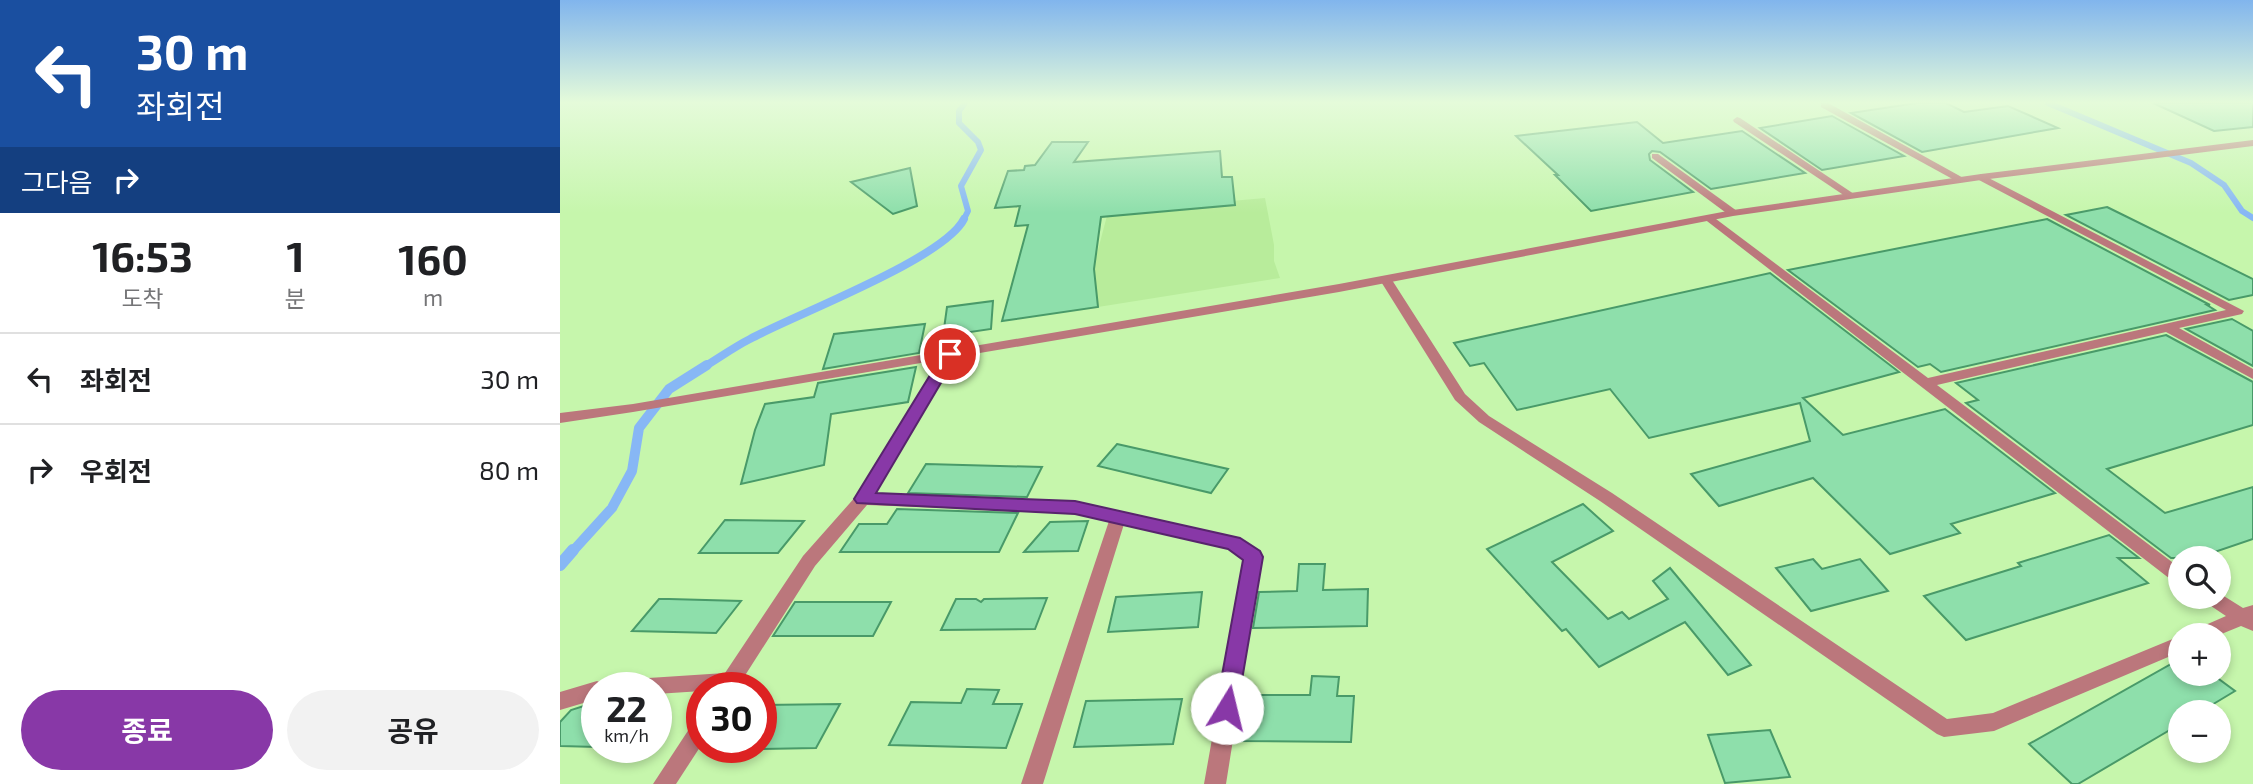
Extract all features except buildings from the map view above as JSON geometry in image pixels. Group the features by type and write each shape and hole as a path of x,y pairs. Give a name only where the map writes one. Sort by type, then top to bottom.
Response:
{"street":[{"path":"1767,140 1852,196"},
{"path":"1888,140 1962,180"},
{"path":"560,418 634,408 1368,283 1733,213 1981,177 2253,143"},
{"path":"1654,156 1733,213"},
{"path":"1927,383 2238,311 1981,177"},
{"path":"1708,218 2168,568"},
{"path":"1386,279 1460,397 1484,419 1606,497 1944,728 1994,722 2168,649"},
{"path":"2169,328 2253,375"},
{"path":"737,672 808,561 863,499 950,354"},
{"path":"863,499 1075,507 1233,543 1253,557 1215,784"},
{"path":"1032,784 1118,517"},
{"path":"2231,608 2250,618"},
{"path":"2231,624 2250,618"},
{"path":"560,701 581,695"},
{"path":"664,784 686,750"}],"shaded area":[{"path":"1265,198 1274,245 1274,261 1280,278 1098,307 1094,265 1108,212"}],"waterway":[{"path":"964,219 968,211 961,186 981,150 976,140"},
{"path":"2135,140 2191,163 2224,185 2242,211 2253,218"},
{"path":"704,367 750,339 900,268 951,235 964,219"},
{"path":"572,552 612,508 632,471 639,428 669,389 707,365"},
{"path":"560,565 573,550"}],"route":[{"path":"950,354 863,499 1075,507 1233,543 1253,557 1227,708"}]}
